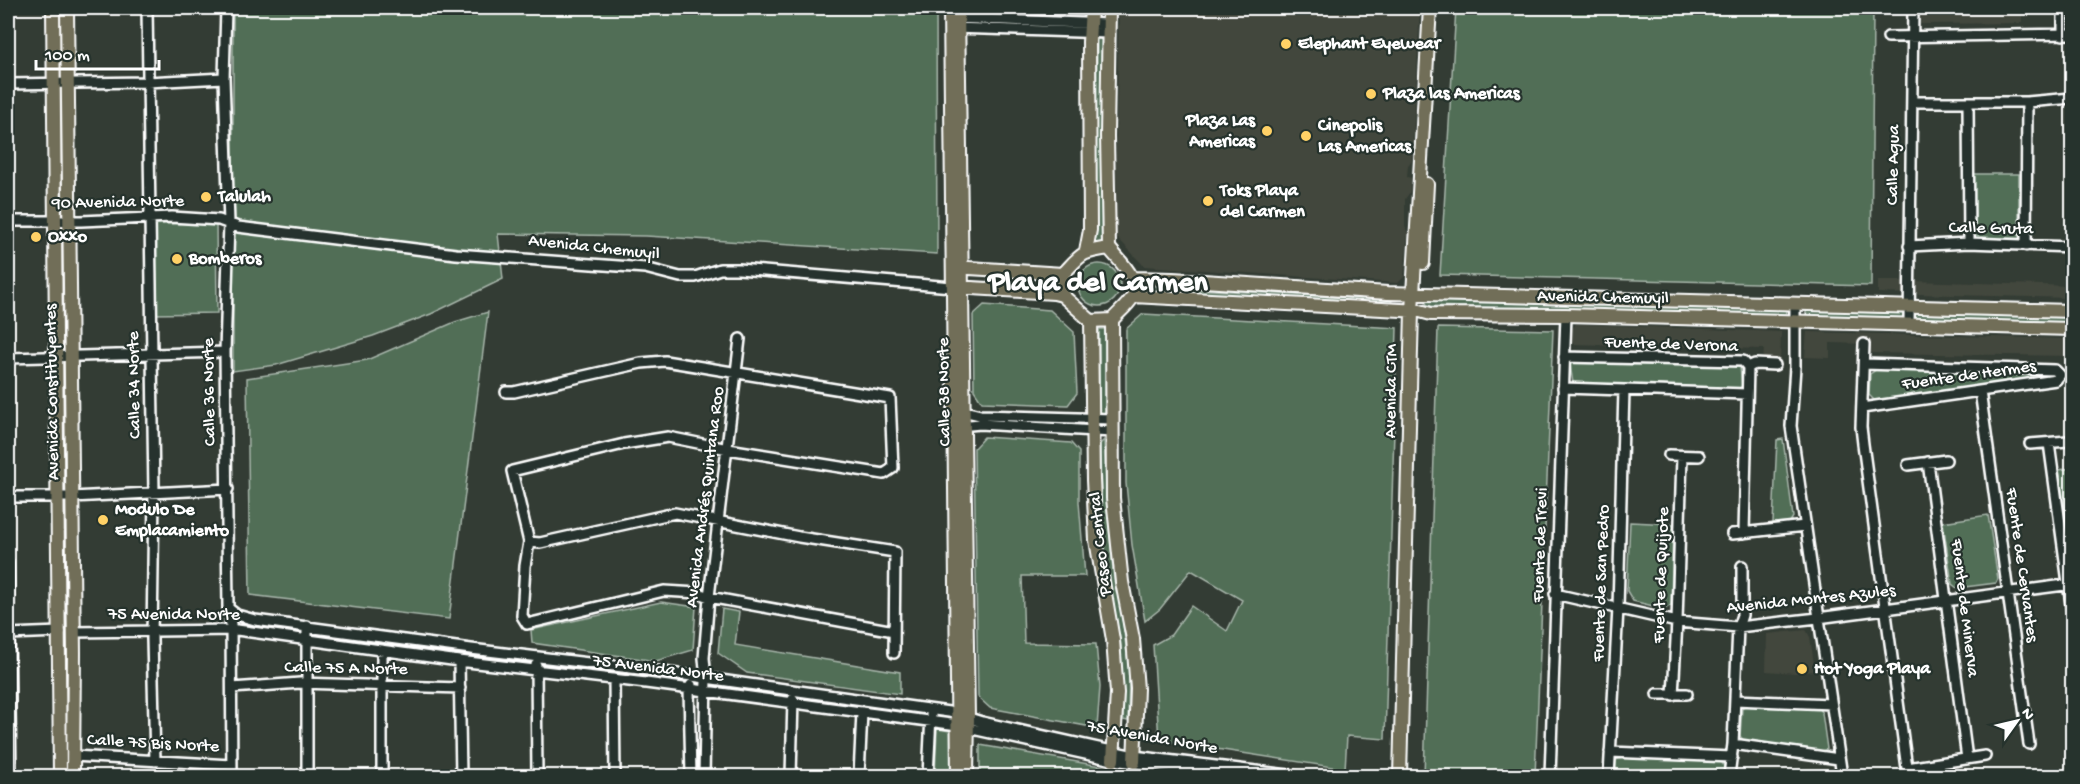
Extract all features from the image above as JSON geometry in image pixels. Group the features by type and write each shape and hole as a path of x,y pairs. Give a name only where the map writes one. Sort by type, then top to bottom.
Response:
{"main road":[{"name":"Avenida Constituyentes","path":"53,8 60,777"},
{"name":"Avenida Constituyentes","path":"67,8 69,288 72,356 73,777"},
{"path":"1091,8 1090,230 1086,251 1063,274 1062,295 1091,321 1112,320 1133,297 1134,278 1109,248 1108,29 1110,8"},
{"name":"Avenida CTM","path":"1418,293 1430,8"},
{"name":"Avenida CTM","path":"1401,774 1416,311 1437,8"},
{"name":"Calle 38 Norte","path":"954,18 963,721 967,777"},
{"path":"1086,251 1109,248"},
{"path":"957,267 1063,274"},
{"name":"Avenida Chemuyil","path":"1134,278 1376,293 2073,311"},
{"name":"Avenida Chemuyil","path":"957,287 1062,295"},
{"name":"Avenida Chemuyil","path":"1133,297 1416,311 1431,314 1566,315 2073,329"},
{"name":"Paseo Central","path":"1112,320 1113,498 1122,582 1133,639 1137,689 1134,759"},
{"name":"Paseo Central","path":"1091,321 1096,540 1113,640 1117,693 1113,755"},
{"name":"Calle 38 Norte","path":"958,777 963,721"}],"street":[{"name":"Calle 34 Norte","path":"147,8 154,493 155,761"},
{"name":"Calle 36 Norte","path":"226,8 224,78 229,223 225,352 232,777"},
{"name":"Calle Agua","path":"1909,324 1913,8"},
{"path":"1888,37 2068,35 2064,8"},
{"path":"954,18 1108,29"},
{"path":"8,84 147,82 224,78"},
{"path":"1912,102 2027,102 2073,98"},
{"path":"1968,102 1969,243"},
{"path":"2026,246 2027,102"},
{"name":"90 Avenida Norte","path":"8,221 172,217 219,220 229,223"},
{"name":"Avenida Chemuyil","path":"229,223 456,254 645,268 680,277 695,277 720,269 740,269 957,287"},
{"name":"Calle Gruta","path":"1909,246 1969,243 2073,247"},
{"path":"1795,303 1791,426 1842,777"},
{"name":"Fuente de Trevi","path":"1550,777 1566,315"},
{"name":"Avenida Andrés Quintana Roo","path":"704,777 706,679 704,658 709,597 738,374 740,339"},
{"path":"1864,344 1863,444 1907,768 1985,756"},
{"path":"8,358 225,352"},
{"name":"Fuente de Verona","path":"1564,357 1743,361 1748,367 1755,364 1775,365"},
{"path":"506,392 665,361 890,398 893,468 884,474 728,449 668,436 624,444 512,471 529,542 522,616 527,624 664,591 699,593 709,597 894,631"},
{"name":"Fuente de Hermes","path":"1862,408 2056,380 2060,375 2055,370 1863,364"},
{"path":"1744,533 1748,367"},
{"path":"1563,388 1747,394"},
{"name":"Fuente de San Pedro","path":"1609,777 1618,608 1624,390"},
{"name":"Fuente de Cervantes","path":"1980,391 2029,744"},
{"path":"958,410 980,415 1093,425"},
{"path":"959,426 980,423 1112,425"},
{"path":"2030,444 2068,441"},
{"path":"2049,443 2071,585 2073,612"},
{"path":"1669,455 1699,456"},
{"name":"Fuente de Quijote","path":"1673,695 1682,456"},
{"path":"1908,465 1946,460"},
{"name":"Fuente de Minerva","path":"1928,462 1967,759"},
{"path":"8,497 72,497 228,489"},
{"path":"529,542 540,543 675,513 895,552 894,653"},
{"path":"1732,534 1805,526"},
{"path":"8,563 11,777"},
{"path":"1730,777 1738,627 1742,615 1742,566"},
{"name":"Avenida Montes Azules","path":"1555,594 1677,622 1738,627 2071,585"},
{"name":"75 Avenida Norte","path":"228,608 237,615 255,621 794,690 931,710 963,721"},
{"path":"307,626 307,777"},
{"name":"75 Avenida Norte","path":"73,632 231,630 792,704 931,721 982,722 1113,755 1235,777"},
{"path":"8,634 60,632"},
{"path":"382,650 382,777"},
{"path":"536,657 537,777"},
{"name":"Avenida Andrés Quintana Roo","path":"691,777 689,689 704,658"},
{"path":"459,661 460,777"},
{"path":"614,679 615,777"},
{"name":"Calle 75 A Norte","path":"232,688 307,684 460,688"},
{"path":"791,777 794,690"},
{"path":"1657,694 1687,694"},
{"path":"1735,700 1831,704"},
{"path":"928,777 931,710"},
{"path":"859,777 862,711"},
{"path":"1733,744 1839,759"},
{"path":"1610,752 1731,757"},
{"name":"Calle 75 Bis Norte","path":"73,756 231,765"},
{"name":"75 Avenida Norte","path":"1134,759 1296,777"}],"shaded area":[{"path":"1119,8 1420,8 1412,161 1408,165 1407,177 1411,178 1410,192 1405,199 1405,227 1408,233 1404,277 1398,283 1144,266 1114,234"},
{"path":"1920,8 2032,9 2022,9 2022,23 1920,24"},
{"path":"1878,280 2072,286 2072,298 1878,293"},
{"path":"1576,324 1781,332 1780,362 1763,361 1764,349 1572,344 1572,329"},
{"path":"1807,332 2071,339 2071,356 1870,353 1870,344 1830,343 1830,358 1805,357"},
{"path":"1806,630 1810,637 1815,671 1796,673 1766,671 1767,634"}],"green space":[{"path":"233,8 936,8 937,254 646,236 498,234 503,279 431,314 373,336 276,365 233,371"},
{"path":"1456,8 1873,8 1871,286 1440,275"},
{"path":"1097,39 1102,39 1103,49 1102,243 1095,243"},
{"path":"1973,174 2019,174 2019,238 1974,239"},
{"path":"216,223 217,313 153,314 153,224"},
{"path":"1099,264 1107,265 1114,270 1119,277 1119,293 1114,300 1107,305 1099,306 1091,305 1084,300 1079,293 1078,285 1079,277 1084,270 1091,265"},
{"path":"1140,286 1392,301 1389,304 1139,290"},
{"path":"1427,300 1785,310 1787,312 1785,316 1431,306 1426,304"},
{"path":"984,305 1050,310 1074,332 1077,393 1068,405 982,402 974,390 973,315"},
{"path":"1806,311 1905,313 1905,317 1902,319 1806,316"},
{"path":"488,312 449,619 250,595 247,378 367,360 455,322"},
{"path":"1143,314 1397,328 1385,739 1347,736 1345,769 1159,740 1153,645 1171,635 1191,606 1227,631 1242,600 1191,570 1160,609 1145,621 1132,545 1126,483 1126,329"},
{"path":"1913,315 2072,317 2072,323 1916,319"},
{"path":"1438,328 1553,330 1535,776 1424,776"},
{"path":"1099,329 1106,329 1105,412 1102,414 1099,409"},
{"path":"1573,361 1740,367 1742,387 1740,389 1573,383 1570,364"},
{"path":"1876,370 2055,372 2055,376 1875,401 1869,395 1870,374"},
{"path":"984,437 1071,443 1079,452 1079,502 1085,576 1022,576 1024,643 1096,644 1100,687 1097,728 990,708 978,697 974,448"},
{"path":"1783,439 1793,517 1790,522 1773,523 1777,440"},
{"path":"1104,440 1114,580 1121,609 1129,669 1128,721 1123,720 1121,646 1106,563 1101,510 1100,444"},
{"path":"2072,468 2072,521 2067,522 2059,470"},
{"path":"66,501 69,622 67,626 64,623 63,503"},
{"path":"1988,515 1998,579 1996,583 1957,588 1952,584 1943,522"},
{"path":"1630,522 1673,524 1671,605 1665,609 1633,601 1627,591"},
{"path":"661,602 696,607 693,650 656,661 532,643 531,630"},
{"path":"722,609 739,612 735,645 900,672 900,694 747,673 718,653"},
{"path":"313,633 528,660 528,662 313,635"},
{"path":"1745,705 1818,708 1822,713 1827,749 1823,751 1744,741 1740,736 1742,708"},
{"path":"937,729 951,731 952,734 952,776 935,776"},
{"path":"980,745 1157,776 980,776"},
{"path":"1621,758 1721,761 1724,766 1723,776 1615,776 1616,760"}],"place":[{"name":"Elephant Eyewear","path":"1286,44"},
{"name":"Plaza las Americas","path":"1371,94"},
{"name":"Plaza Las Americas","path":"1267,131"},
{"name":"Cinepolis Las Americas","path":"1306,136"},
{"name":"Talulah","path":"206,197"},
{"name":"Toks Playa del Carmen","path":"1208,201"},
{"name":"Oxxo","path":"36,237"},
{"name":"Bomberos","path":"177,259"},
{"name":"Modulo De Emplacamiento","path":"103,520"},
{"name":"Hot Yoga Playa","path":"1802,669"}],"district":[{"name":"Playa del Carmen","path":"1098,284"}]}
